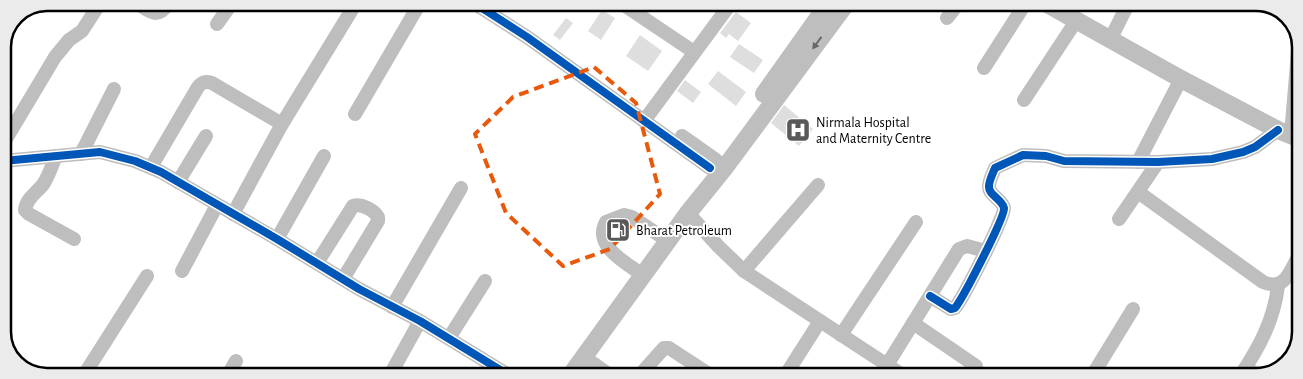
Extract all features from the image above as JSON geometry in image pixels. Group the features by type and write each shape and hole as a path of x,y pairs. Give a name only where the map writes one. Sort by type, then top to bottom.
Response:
{"main road":[{"path":"566,368 664,238 713,164 777,77 818,11"},
{"path":"664,238 688,213 726,166 841,11"},
{"path":"1072,14 1110,40 1290,135"},
{"path":"576,368 639,272"}],"street":[{"path":"11,131 55,57 69,40 82,31 95,11"},
{"path":"149,11 157,13 163,11"},
{"path":"217,24 226,11"},
{"path":"233,214 282,124 351,11"},
{"path":"355,114 415,11"},
{"path":"496,11 713,164"},
{"path":"633,11 694,52"},
{"path":"646,118 724,11"},
{"path":"947,18 952,11"},
{"path":"984,68 1021,11"},
{"path":"1110,40 1124,11"},
{"path":"1024,100 1072,14"},
{"path":"1138,162 1181,79"},
{"path":"151,167 201,83 212,83 282,124"},
{"path":"81,154 114,89"},
{"path":"930,296 951,309 955,308 986,251 1003,213 1002,204 988,187 995,168 1024,155 1046,156 1064,160 1138,162 1212,159 1244,152 1290,135 1292,114"},
{"path":"178,182 206,136"},
{"path":"11,160 100,152 151,167 277,239 343,280 420,321 497,368"},
{"path":"56,156 43,184 26,202 25,210 74,240"},
{"path":"277,239 324,156"},
{"path":"1119,218 1158,162"},
{"path":"744,271 818,185"},
{"path":"392,307 461,188"},
{"path":"1138,192 1270,286 1278,286 1283,282 1292,267"},
{"path":"182,270 217,205"},
{"path":"317,263 353,206 360,205 376,214 378,221 343,280"},
{"path":"688,213 744,271 892,368"},
{"path":"639,272 612,252 604,239 603,229 606,222 624,215 632,217 664,238"},
{"path":"841,335 916,222"},
{"path":"887,365 961,247 967,246 986,251"},
{"path":"88,368 147,276"},
{"path":"449,338 485,281"},
{"path":"1246,368 1258,348 1271,320 1278,286"},
{"path":"1097,368 1133,309"},
{"path":"394,368 420,321"},
{"path":"791,368 820,321"},
{"path":"913,323 976,366"},
{"path":"646,368 664,348 669,348 700,368"},
{"path":"584,357 600,368"},
{"path":"232,368 236,361"}],"highlighted area":[{"path":"594,67 636,103 660,194 610,249 563,266 506,213 475,134 513,97"}],"building":[{"path":"601,11 615,18 601,40 588,31"},
{"path":"736,12 751,23 738,41 729,34 726,38 720,33"},
{"path":"566,18 573,23 560,40 553,35"},
{"path":"640,35 662,51 648,71 626,56"},
{"path":"739,44 763,60 754,73 730,57"},
{"path":"718,71 746,92 736,106 708,84"},
{"path":"685,80 701,92 693,103 677,91"},
{"path":"784,105 813,129 799,146 771,123"}],"cycle path":[{"path":"486,11 527,37 710,168"},
{"path":"930,296 951,309 955,308 983,258 1004,208 989,189 995,168 1023,155 1046,156 1064,161 1158,162 1212,159 1243,152 1255,147 1278,130"},
{"path":"11,160 100,152 135,161 161,172 359,289 420,321 497,368"}],"place":[{"name":"Nirmala Hospital and Maternity Centre","path":"798,130"},
{"name":"Bharat Petroleum","path":"618,230"}]}
